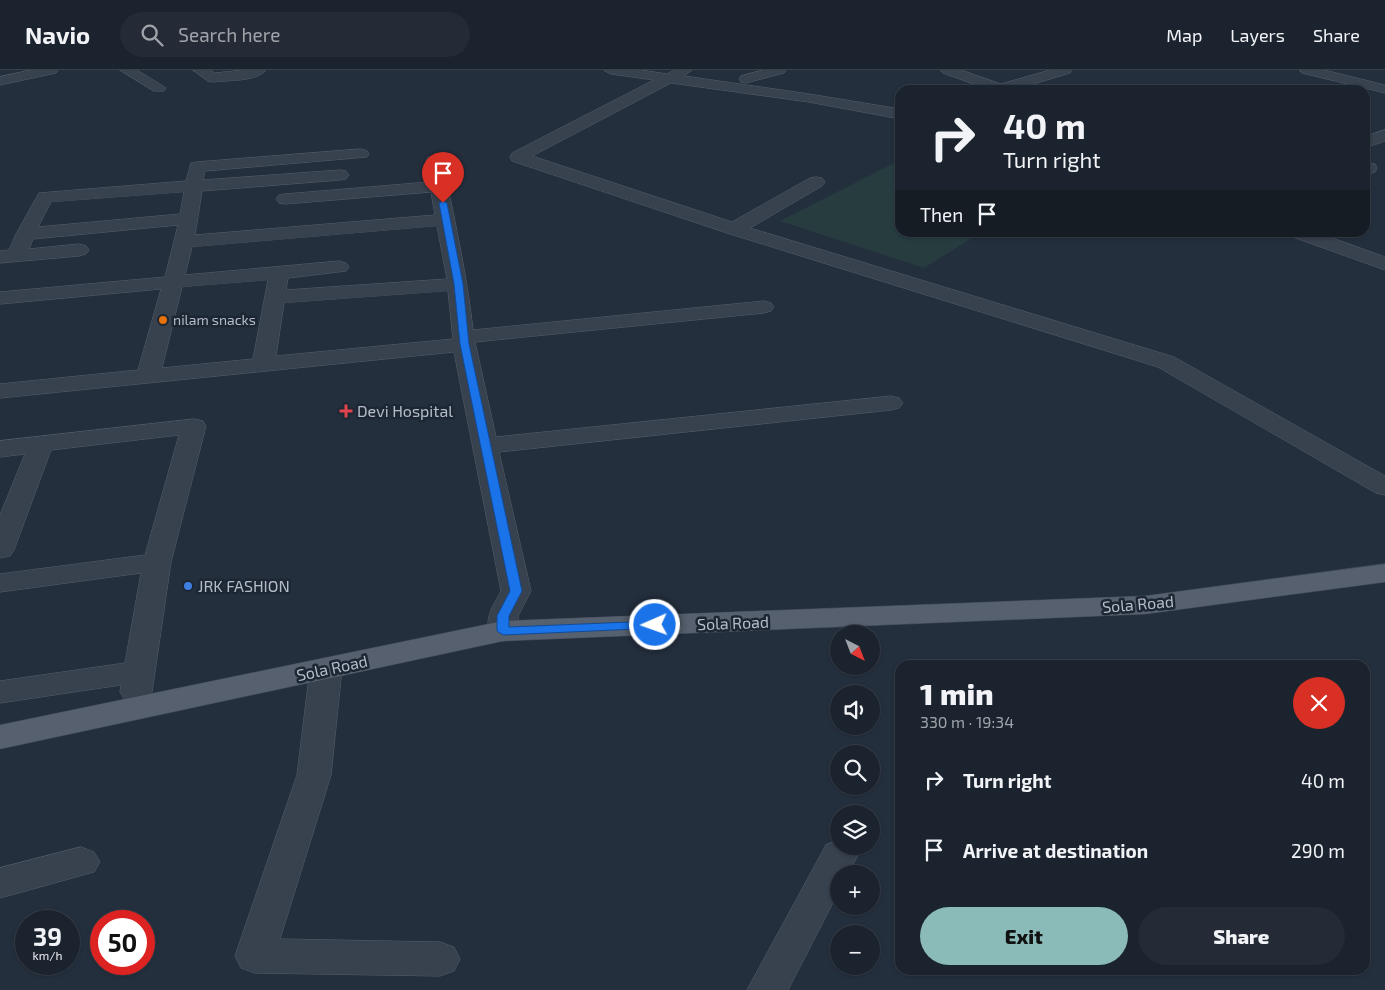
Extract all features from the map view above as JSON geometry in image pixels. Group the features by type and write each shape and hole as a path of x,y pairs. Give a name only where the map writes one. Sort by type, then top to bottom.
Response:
{"main road":[{"name":"Sola Road","path":"0,719 130,683 503,624 1157,588 1385,559"},
{"name":"Sola Road","path":"0,738 326,669 503,624 1145,605 1385,573"}],"street":[{"path":"4,73 51,70"},
{"path":"127,70 159,88"},
{"path":"200,70 212,78 253,73 259,70"},
{"path":"611,70 678,74 895,113"},
{"path":"691,70 895,104"},
{"path":"746,79 779,70"},
{"path":"948,70 988,85"},
{"path":"1013,85 1065,70"},
{"path":"1307,70 1330,72 1367,85"},
{"path":"678,74 518,156 734,229 1166,362 1385,487"},
{"path":"1370,141 1385,135"},
{"path":"148,376 184,242 196,167 339,154 361,154"},
{"path":"339,154 341,195"},
{"path":"434,161 458,284 464,341 516,591 503,624"},
{"path":"339,267 172,282 70,271 8,257 25,234 44,197 340,175"},
{"path":"282,233 288,180"},
{"path":"734,229 816,182"},
{"path":"285,199 440,186"},
{"path":"25,234 188,219"},
{"path":"184,242 446,220"},
{"path":"0,298 70,271 89,228"},
{"path":"336,293 340,229"},
{"path":"1311,237 1385,264"},
{"path":"1350,237 1385,250"},
{"path":"263,365 279,273"},
{"path":"276,297 458,284"},
{"path":"0,391 263,365 764,307"},
{"path":"486,446 891,403"},
{"path":"0,449 194,426 157,562 130,683 0,692"},
{"path":"2,539 41,444"},
{"path":"0,583 157,562"},
{"path":"326,669 314,775 255,956 440,959"},
{"path":"767,990 840,856"},
{"path":"0,883 81,862"}],"green space":[{"path":"895,163 895,237 974,237 924,268 780,221"}],"place":[{"name":"nilam snacks","path":"163,320"},
{"name":"Devi Hospital","path":"346,411"},
{"name":"JRK FASHION","path":"188,586"}],"route":[{"path":"443,203 458,284 464,344 516,591 503,616 503,631 655,625"}]}
